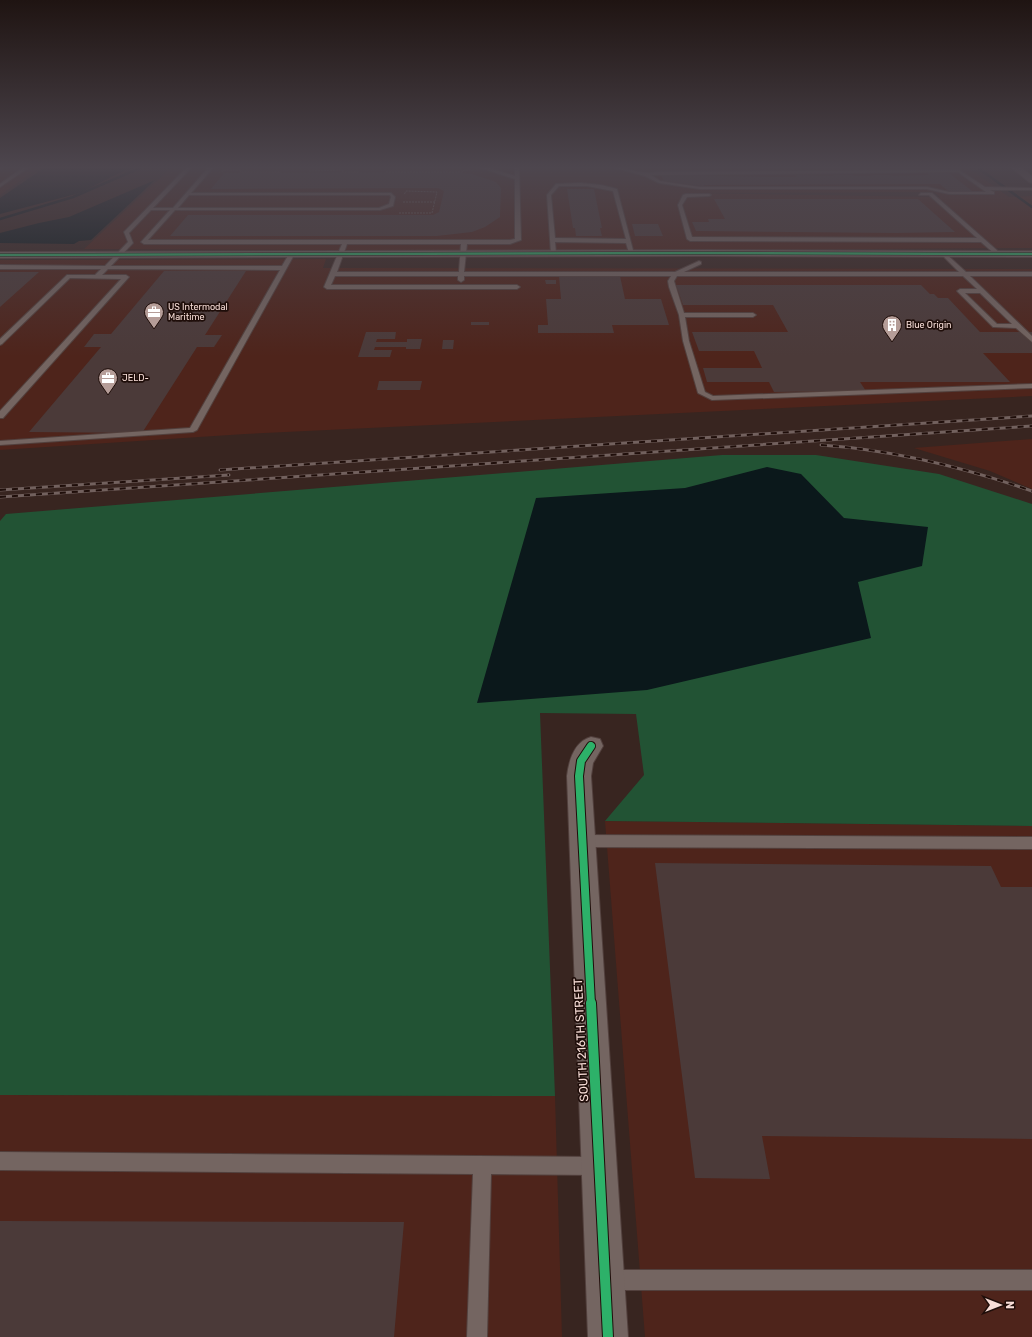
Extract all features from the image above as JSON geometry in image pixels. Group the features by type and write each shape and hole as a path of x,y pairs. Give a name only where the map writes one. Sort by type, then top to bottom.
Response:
{"street":[{"path":"0,255 632,253 699,256 1032,254"},
{"name":"SOUTH 216TH STREET","path":"591,746 581,761 579,776 608,1337"}],"lane":[{"path":"97,276 131,242 126,233 128,230"},
{"path":"155,230 144,242 510,242 518,240 518,230"},
{"path":"551,230 553,253"},
{"path":"626,230 632,253"},
{"path":"687,230 690,239 983,240"},
{"path":"972,230 998,254"},
{"path":"705,239 699,256 674,275 671,281 682,315 686,341 702,393 712,398 1032,386"},
{"path":"552,240 629,241"},
{"path":"345,242 327,287 517,286"},
{"path":"460,287 464,242"},
{"path":"944,254 1032,340"},
{"path":"0,443 193,430 291,255"},
{"path":"699,256 705,275"},
{"path":"0,267 284,268"},
{"path":"333,274 1032,274"},
{"path":"0,343 69,276 126,277 0,416"},
{"path":"982,291 960,291 995,326 1018,326"},
{"path":"682,315 753,315"},
{"path":"582,841 1032,843"},
{"path":"0,1161 598,1166"},
{"path":"477,1337 482,1165"},
{"path":"604,1280 1032,1280"}],"shaded area":[{"path":"10,230 101,230 91,240 79,241 74,244 0,243 0,233"},
{"path":"104,230 1032,230 1032,248 539,251 84,249"},
{"name":"Blue Origin","path":"326,259 323,268 1032,269 1032,396 245,434 0,450 0,260"},
{"path":"1032,439 1032,489 990,471 914,448"},
{"path":"767,467 801,474 844,518 928,527 922,566 858,582 871,638 647,690 477,703 536,498 685,488"},
{"path":"605,821 1032,826 1032,1337 645,1337"},
{"path":"0,1095 555,1096 562,1337 0,1337"}],"green space":[{"path":"722,455 816,455 939,474 1032,504 1032,826 605,821 644,775 636,714 540,713 555,1096 0,1095 0,521 6,514"}],"building":[{"path":"175,230 476,230 437,236 170,236"},
{"path":"575,230 601,230 602,236 576,236"},
{"path":"634,230 661,230 663,236 635,236"},
{"path":"953,230 955,232 896,233 696,231"},
{"path":"164,271 246,271 205,335 222,335 214,347 197,347 142,433 29,432 101,347 84,347 94,334 111,334"},
{"path":"0,272 39,272 0,307"},
{"path":"559,276 620,276 625,299 661,299 669,325 612,325 614,333 538,333 538,325 548,325 546,299 561,299"},
{"path":"545,280 556,280 556,284 546,284"},
{"name":"Blue Origin","path":"676,285 921,285 930,294 934,294 938,298 948,298 980,332 1032,332 1032,353 983,353 1010,382 860,382 866,391 774,392 769,382 707,382 703,368 762,368 754,351 699,351 692,332 788,332 773,305 683,305"},
{"path":"471,322 489,322 489,325 471,325"},
{"path":"366,332 396,332 395,339 377,339 376,342 407,342 407,339 422,339 420,349 406,349 406,347 375,347 374,350 392,350 390,357 358,357"},
{"path":"443,340 454,340 453,349 442,349"},
{"path":"379,381 422,381 420,390 377,390"},
{"path":"655,863 991,866 1001,887 1032,887 1032,1139 762,1136 770,1179 695,1178"},
{"path":"0,1221 404,1222 394,1337 0,1337"}],"railway":[{"path":"220,470 1032,416"},
{"path":"0,497 1032,426"},
{"path":"821,445 848,447 902,455 980,474 1032,491"},
{"path":"0,490 229,475"}],"cycle path":[{"path":"0,255 703,253 1032,254"},
{"path":"591,746 581,761 579,776 608,1337"}],"place":[{"name":"US Intermodal Maritime","path":"154,329"},
{"name":"Blue Origin","path":"892,342"},
{"name":"JELD-","path":"108,395"}]}
